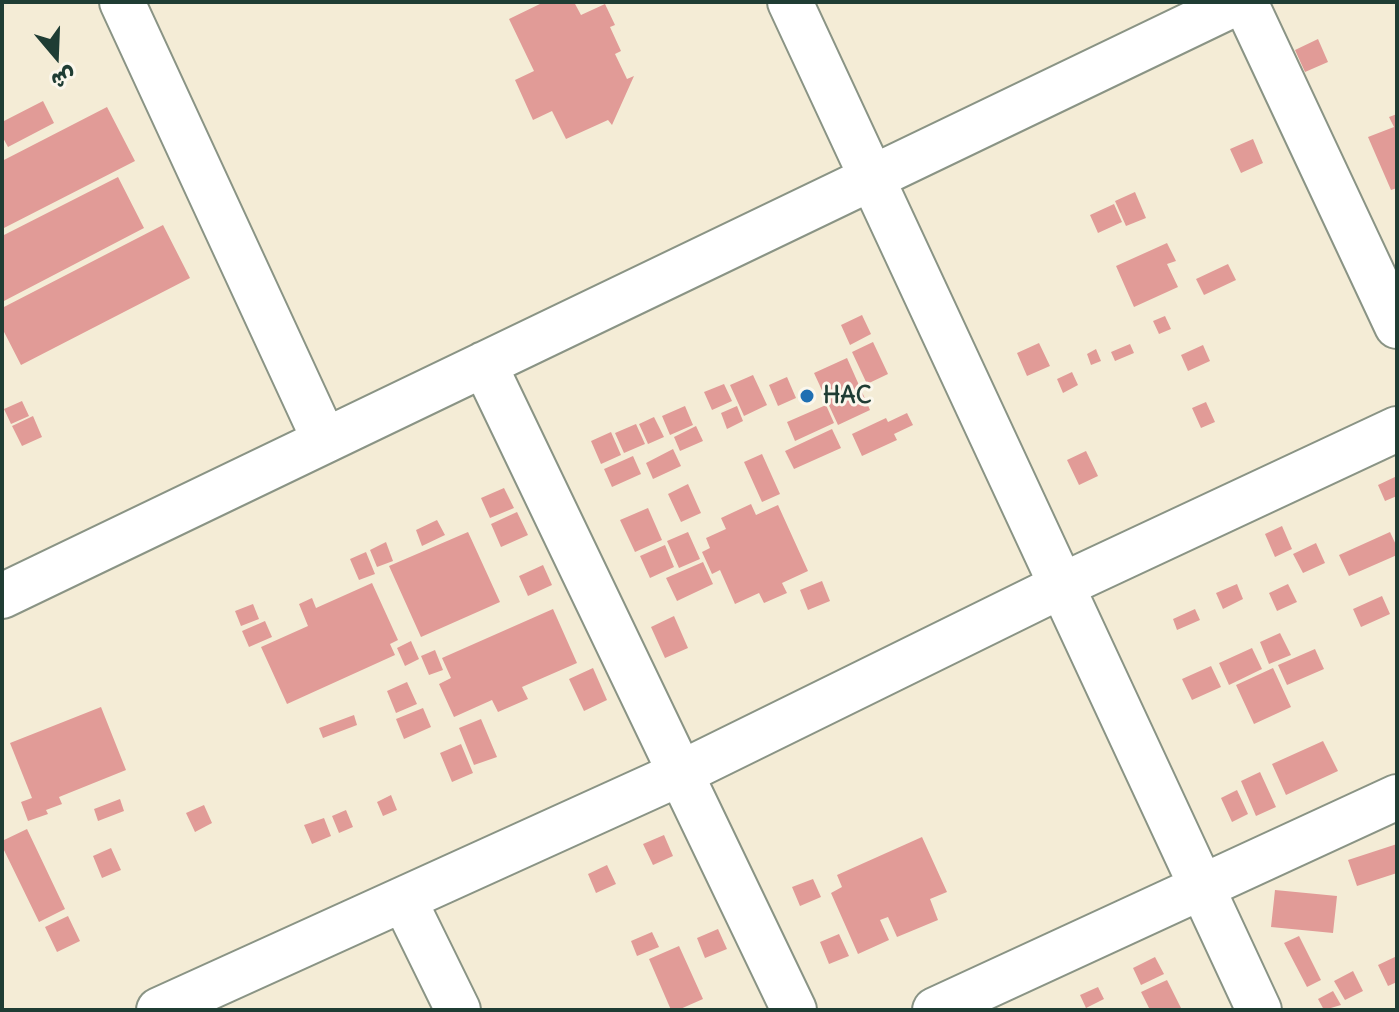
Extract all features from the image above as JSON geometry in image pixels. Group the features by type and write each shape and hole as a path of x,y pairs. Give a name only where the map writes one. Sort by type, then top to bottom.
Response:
{"street":[{"path":"122,2 324,439"},
{"path":"790,2 1259,1010"},
{"path":"2,596 1238,2"},
{"path":"1245,2 1397,326"},
{"path":"484,364 794,1010"},
{"path":"159,1010 679,774 1061,586 1397,429"},
{"path":"935,1010 1397,797"},
{"path":"404,900 458,1010"}],"building":[{"path":"544,2 574,2 581,15 605,4 615,25 610,27 621,51 615,54 627,79 634,76 612,125 608,120 566,139 552,111 533,120 515,80 534,71 509,19"},
{"path":"1318,39 1328,62 1305,72 1295,50"},
{"path":"43,101 54,123 8,147 2,136 2,122"},
{"path":"107,107 135,161 2,229 2,161"},
{"path":"1397,114 1397,188 1391,190 1368,137 1394,127 1389,117"},
{"path":"1253,139 1263,163 1241,173 1230,149"},
{"path":"118,177 144,228 2,302 2,236"},
{"path":"1135,192 1146,218 1126,226 1115,201"},
{"path":"1114,204 1122,222 1098,233 1090,215"},
{"path":"163,225 190,278 21,365 2,328 2,308"},
{"path":"1167,243 1176,261 1167,264 1178,287 1134,307 1116,266"},
{"path":"1228,264 1236,280 1204,295 1196,279"},
{"path":"862,315 871,334 850,345 841,325"},
{"path":"1165,316 1171,329 1159,334 1153,321"},
{"path":"873,342 888,374 867,384 852,352"},
{"path":"1039,343 1050,366 1027,376 1017,353"},
{"path":"1130,344 1134,353 1115,361 1111,352"},
{"path":"1203,345 1210,361 1188,371 1181,355"},
{"path":"1096,349 1101,361 1091,365 1087,354"},
{"path":"847,358 870,410 838,425 814,373"},
{"path":"1072,372 1078,385 1063,393 1057,379"},
{"path":"753,375 767,405 744,416 730,385"},
{"path":"787,377 796,398 778,406 769,385"},
{"path":"724,384 732,401 712,410 704,392"},
{"path":"22,401 29,416 11,424 4,409"},
{"path":"1206,402 1215,422 1201,428 1192,408"},
{"path":"826,405 834,423 795,441 787,422"},
{"path":"685,406 693,425 670,435 662,416"},
{"path":"737,406 743,421 727,429 721,413"},
{"path":"907,413 913,425 894,434 897,440 862,456 852,434 886,418 888,422"},
{"path":"33,416 42,437 22,446 12,426"},
{"path":"654,417 664,437 648,444 639,424"},
{"path":"636,424 645,444 624,453 615,433"},
{"path":"696,426 703,441 680,451 674,437"},
{"path":"832,429 841,448 794,469 785,451"},
{"path":"611,432 621,455 601,464 591,441"},
{"path":"673,449 681,466 653,479 646,463"},
{"path":"1086,451 1098,476 1079,485 1067,460"},
{"path":"762,454 780,494 762,502 744,462"},
{"path":"633,456 641,474 612,487 604,469"},
{"path":"1397,476 1397,496 1385,501 1378,485"},
{"path":"688,484 701,513 681,522 668,494"},
{"path":"504,488 514,508 490,518 481,498"},
{"path":"751,504 756,515 778,505 808,571 782,583 787,593 764,603 759,593 735,604 720,570 712,574 702,552 710,548 706,538 726,529 721,518"},
{"path":"648,508 662,540 635,552 620,520"},
{"path":"517,512 528,535 501,547 491,524"},
{"path":"437,520 445,535 422,546 416,530"},
{"path":"1282,526 1292,549 1275,557 1265,534"},
{"path":"468,532 500,602 421,637 389,566"},
{"path":"688,532 700,559 679,568 667,541"},
{"path":"1390,532 1397,555 1349,576 1339,555"},
{"path":"386,542 393,561 377,567 370,550"},
{"path":"1316,543 1325,563 1303,573 1293,554"},
{"path":"665,545 674,567 650,578 640,556"},
{"path":"366,552 375,574 359,580 350,559"},
{"path":"703,562 713,584 677,601 666,578"},
{"path":"543,565 552,585 528,596 519,576"},
{"path":"822,581 830,601 808,610 800,590"},
{"path":"372,583 398,640 390,644 395,655 287,704 261,647 308,626 299,604 312,598 316,608"},
{"path":"1237,584 1243,599 1223,609 1216,593"},
{"path":"1288,584 1297,602 1277,611 1269,593"},
{"path":"1382,596 1390,614 1361,627 1353,609"},
{"path":"253,604 259,619 241,626 235,611"},
{"path":"553,609 577,663 522,687 528,699 498,712 492,700 454,717 439,684 451,678 442,658"},
{"path":"1195,609 1200,620 1177,630 1173,619"},
{"path":"674,616 688,648 665,658 651,627"},
{"path":"265,621 272,637 249,647 242,631"},
{"path":"1280,633 1291,655 1269,664 1260,642"},
{"path":"411,641 419,659 405,666 397,648"},
{"path":"1252,648 1262,669 1229,685 1219,663"},
{"path":"1315,649 1324,669 1287,685 1278,665"},
{"path":"435,650 443,670 429,675 421,656"},
{"path":"1211,666 1221,687 1192,700 1182,679"},
{"path":"593,668 607,700 584,711 569,679"},
{"path":"1273,668 1291,707 1254,724 1236,685"},
{"path":"407,682 417,704 396,713 387,691"},
{"path":"101,707 126,770 59,797 62,804 46,810 48,814 28,821 21,802 32,798 10,743"},
{"path":"423,708 431,727 404,739 396,719"},
{"path":"354,715 357,725 323,738 319,728"},
{"path":"481,719 497,757 474,765 459,728"},
{"path":"1323,741 1338,771 1286,795 1272,764"},
{"path":"461,744 473,773 452,782 440,753"},
{"path":"1260,772 1276,807 1256,816 1241,781"},
{"path":"1237,790 1248,814 1232,822 1221,798"},
{"path":"391,795 397,810 383,816 377,802"},
{"path":"120,799 124,811 98,821 94,809"},
{"path":"204,805 212,823 195,832 186,813"},
{"path":"346,810 353,827 339,833 332,816"},
{"path":"324,818 331,836 312,844 304,825"},
{"path":"27,829 65,909 39,922 2,846 2,841"},
{"path":"664,835 673,856 653,865 643,844"},
{"path":"922,837 947,892 930,899 938,920 897,937 888,917 880,920 889,940 858,954 831,893 842,887 837,875"},
{"path":"1397,844 1397,873 1357,886 1348,860"},
{"path":"111,848 121,870 102,878 93,856"},
{"path":"607,865 616,884 596,893 588,874"},
{"path":"813,879 821,897 800,906 792,887"},
{"path":"1275,890 1337,896 1333,933 1271,927"},
{"path":"68,916 80,941 57,952 45,927"},
{"path":"718,929 727,949 705,958 697,938"},
{"path":"652,932 659,947 637,956 631,941"},
{"path":"839,934 849,956 829,964 820,942"},
{"path":"1299,936 1321,980 1307,987 1284,943"},
{"path":"679,946 703,999 671,1010 649,959"},
{"path":"1397,956 1397,982 1388,986 1378,965"},
{"path":"1155,957 1164,974 1141,985 1133,968"},
{"path":"1353,971 1363,991 1345,1000 1334,981"},
{"path":"1167,980 1181,1008 1150,1010 1141,992"},
{"path":"1098,987 1104,999 1086,1008 1080,995"},
{"path":"1333,991 1341,1005 1324,1010 1318,999"}],"place":[{"name":"HAC","path":"807,396"}]}
